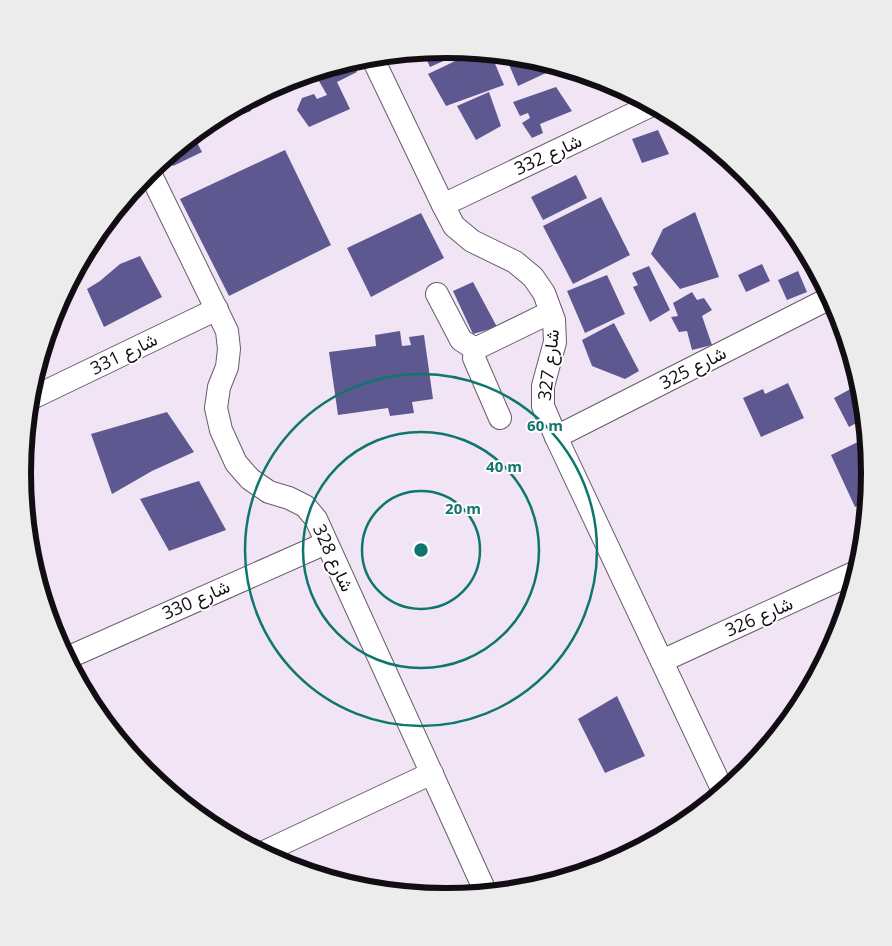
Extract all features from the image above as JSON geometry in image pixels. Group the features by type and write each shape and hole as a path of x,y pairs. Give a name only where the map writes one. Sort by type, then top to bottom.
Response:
{"street":[{"name":"شارع 327","path":"376,64 454,226 472,241 515,262 533,276 544,293 554,320 555,342 544,386 543,406 719,785"},
{"name":"شارع 332","path":"443,205 645,109"},
{"name":"شارع 328","path":"154,179 227,331 229,349 227,367 219,387 216,408 221,430 236,463 250,479 269,492 289,498 305,506 316,518 483,886"},
{"path":"437,294 461,340 475,350"},
{"name":"شارع 325","path":"556,437 823,301"},
{"name":"شارع 331","path":"39,395 218,309"},
{"path":"475,350 551,312"},
{"path":"475,350 474,358 500,418"},
{"name":"شارع 330","path":"74,655 326,543"},
{"name":"شارع 326","path":"662,661 848,576"},
{"path":"271,849 432,773"}],"building":[{"path":"450,58 430,67 426,59"},
{"path":"460,59 494,61 504,85 446,106 428,74"},
{"path":"508,63 550,71 518,86"},
{"path":"355,68 357,72 337,82 350,109 309,127 297,110 302,98 314,94 317,99 327,95 319,81 339,72"},
{"path":"556,87 572,111 540,124 543,133 532,138 522,123 530,118 528,113 520,116 513,102"},
{"path":"489,92 501,126 476,140 457,106"},
{"path":"250,108 251,111 232,118"},
{"path":"658,130 669,154 642,163 632,139"},
{"path":"197,142 202,152 173,166 171,163"},
{"path":"285,150 331,245 229,296 180,199"},
{"path":"576,175 587,198 543,220 531,197"},
{"path":"601,197 630,255 573,284 543,226"},
{"path":"695,212 719,277 680,289 651,254 663,229"},
{"path":"421,213 444,258 371,297 347,248"},
{"path":"140,256 162,297 104,327 87,289 120,264"},
{"path":"762,264 770,281 746,292 738,275"},
{"path":"649,266 670,310 650,322 633,287 638,285 632,273"},
{"path":"798,271 807,292 787,300 778,280"},
{"path":"607,275 625,314 585,333 567,291"},
{"path":"473,282 497,327 473,334 453,291"},
{"path":"692,292 697,300 704,298 712,310 702,316 712,345 692,350 687,331 679,332 671,317 678,316 673,303"},
{"path":"614,323 639,371 625,379 592,366 582,340"},
{"path":"400,331 402,346 411,345 409,337 424,335 433,399 412,402 414,413 390,416 388,408 338,415 329,352 376,346 375,335"},
{"path":"788,383 804,418 761,437 743,398 763,389 765,394"},
{"path":"852,388 857,423 849,427 834,398"},
{"path":"167,412 194,452 152,471 112,494 91,434"},
{"path":"859,441 861,473 859,505 855,507 831,455"},
{"path":"199,481 226,530 169,551 140,499"},
{"path":"617,696 645,756 605,773 578,719"}]}
